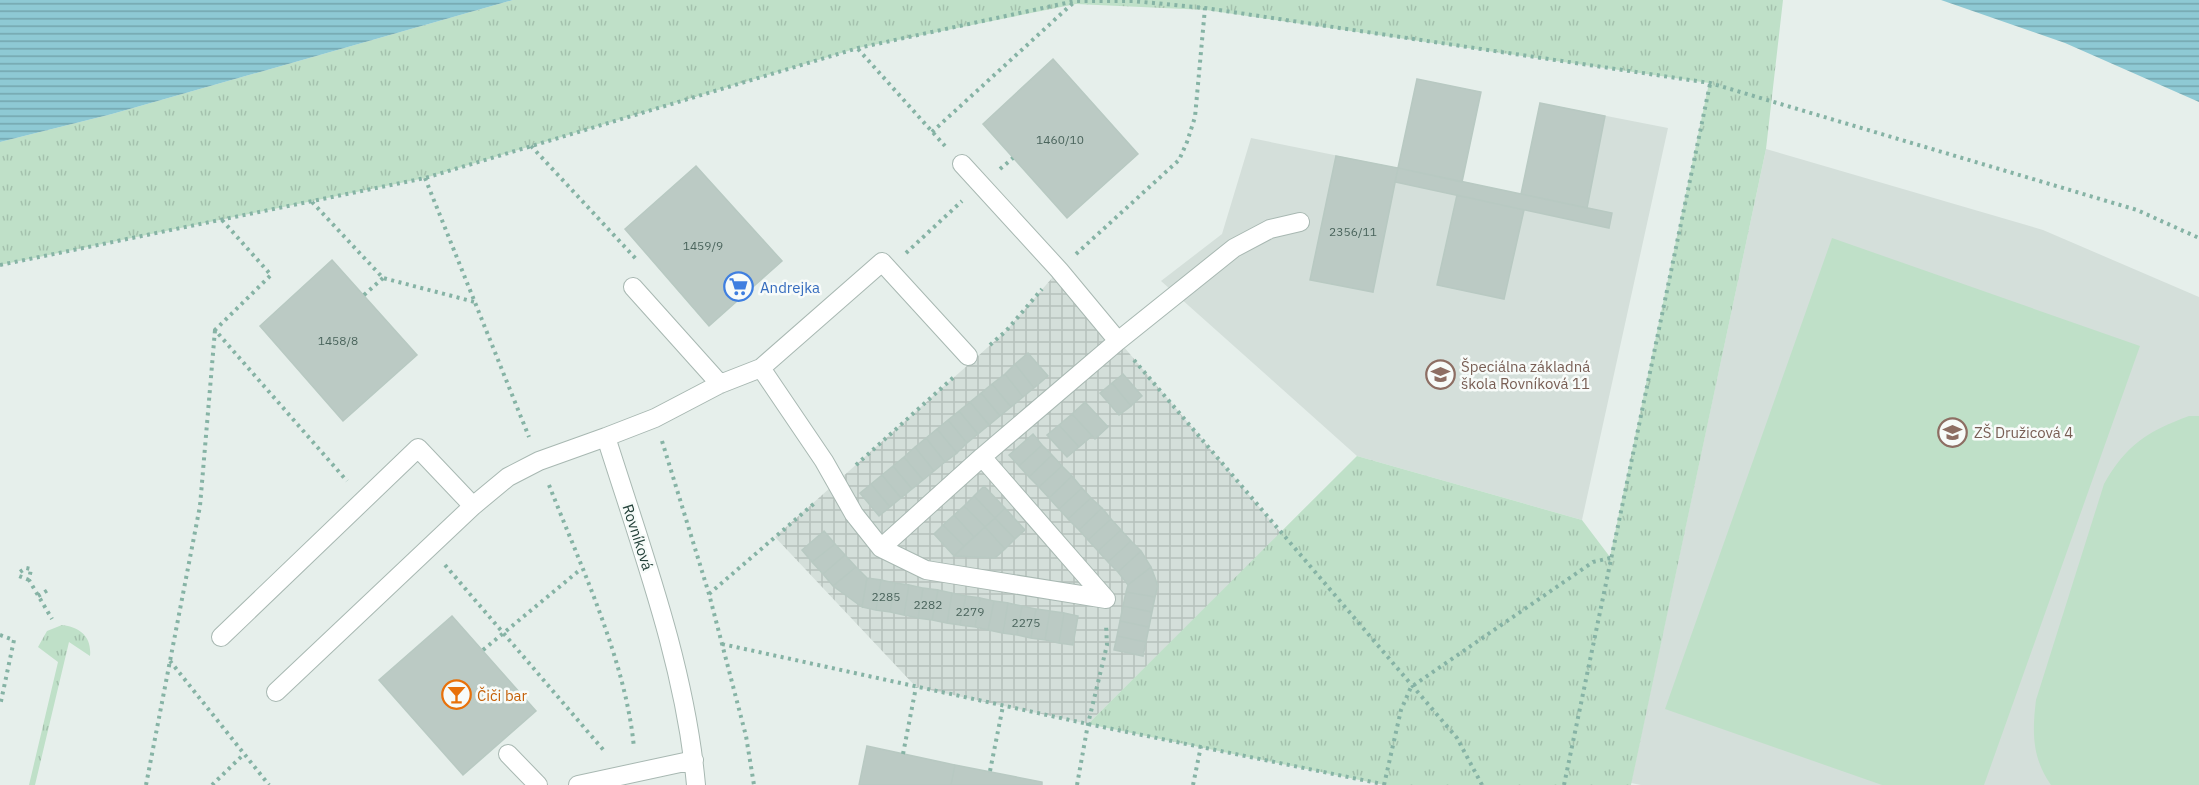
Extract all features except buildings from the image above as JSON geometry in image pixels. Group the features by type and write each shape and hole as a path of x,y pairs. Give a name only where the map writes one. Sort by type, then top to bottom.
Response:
{"street":[{"path":"962,164 1059,270 1118,341"},
{"path":"881,548 982,457 1118,341 1234,248 1270,229 1300,222"},
{"path":"276,692 429,546 508,477 529,466 655,418 720,384 761,368 882,262 965,364"},
{"path":"633,287 720,384"},
{"path":"761,368 824,460 854,514 881,548 926,570 1106,599"},
{"name":"Rovníková","path":"606,437 662,613 681,686 696,785"},
{"path":"221,637 418,448 473,506"},
{"path":"982,457 1106,599"},
{"path":"508,754 538,785"},
{"path":"578,785 694,760"}],"path":[{"path":"932,132 1075,1"},
{"path":"0,265 425,178 858,48 1075,1 1133,1 1205,8 1710,83 2137,210 2199,238"},
{"path":"988,347 1006,331 1059,270 1179,160 1195,117 1205,8"},
{"path":"858,48 962,164"},
{"path":"1564,785 1710,83"},
{"path":"531,146 641,264"},
{"path":"888,268 981,184 1014,158"},
{"path":"312,202 383,278 475,302"},
{"path":"146,785 200,506 215,330 271,275 222,220"},
{"path":"363,295 383,278"},
{"path":"215,330 363,500"},
{"path":"1118,341 1411,687 1457,738 1482,785"},
{"path":"709,594 836,483 965,364"},
{"path":"655,418 709,594 746,736 754,785"},
{"path":"429,546 618,766 636,772"},
{"path":"722,645 1385,785 1401,710 1411,687 1593,562 1610,558"},
{"path":"483,650 581,569"},
{"path":"30,580 52,619"},
{"path":"38,596 48,590"},
{"path":"1077,785 1107,645 1106,599"},
{"path":"0,635 14,640 0,706"},
{"path":"170,661 269,785"},
{"path":"903,754 916,687"},
{"path":"990,771 1003,706"},
{"path":"1193,785 1201,746"},
{"path":"212,785 243,755"}],"shaded area":[{"name":"Špeciálna základná škola Rovníková 11","path":"1417,79 1481,92 1462,182 1521,194 1540,103 1668,128 1582,520 1357,456 1161,281 1222,234 1251,138 1398,168"},
{"name":"ZŠ Družicová 4","path":"1766,149 2043,230 2199,297 2199,785 1641,785 1631,783"},
{"path":"1059,270 1281,533 1088,724 916,687 775,537 1006,331"}],"green space":[{"path":"513,0 1783,0 1766,149 1631,785 1384,785 1088,724 1357,456 1582,520 1610,557 1709,83 1206,10 1076,4 858,48 425,178 0,265 0,142 112,114"},
{"path":"1832,238 2140,346 1984,785 1882,785 1665,709"},
{"path":"2189,416 2199,416 2199,785 2051,785 2040,765 2035,744 2036,700 2104,484 2112,470 2139,441 2162,427"},
{"path":"62,625 84,634 89,643 90,656 69,642 35,785 29,785 58,662 38,647 47,631"}],"water":[{"path":"0,0 513,0 112,114 0,142"},
{"path":"1941,0 2199,0 2199,102 2065,43"}],"place":[{"name":"Andrejka","path":"739,287"},
{"name":"Špeciálna základná škola Rovníková 11","path":"1440,375"},
{"name":"ZŠ Družicová 4","path":"1953,432"},
{"name":"Čiči bar","path":"456,695"}]}
